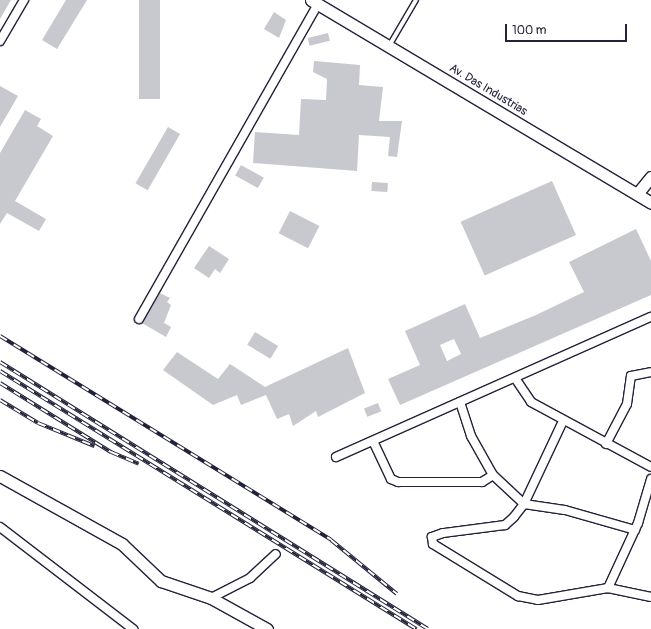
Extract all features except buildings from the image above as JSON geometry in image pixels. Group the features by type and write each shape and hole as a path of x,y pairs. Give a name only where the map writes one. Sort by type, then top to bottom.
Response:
{"main road":[{"name":"Av. Das Industrias","path":"314,2 651,203"},
{"path":"637,194 651,177"},
{"path":"1,478 122,544 161,581 211,598 268,629"}],"street":[{"path":"0,41 24,0"},
{"path":"139,319 314,2"},
{"path":"336,457 651,317"},
{"path":"606,444 626,404 631,376 651,372"},
{"path":"515,378 531,402 563,421 651,467"},
{"path":"460,402 471,436 493,475 524,504 565,510 635,530"},
{"path":"563,421 524,504 505,524 443,533 432,537 433,544 518,596 538,600 608,588 651,597"},
{"path":"373,441 391,479 398,482 482,482 493,475"},
{"path":"608,588 635,530 651,479"},
{"path":"0,527 133,629"},
{"path":"211,598 250,578 276,554"}],"lane":[{"path":"389,46 416,0"}],"railway":[{"path":"0,336 331,540 397,594"},
{"path":"0,362 428,629"},
{"path":"0,371 416,629"},
{"path":"0,383 111,452 139,464"},
{"path":"0,400 38,423 94,446"}]}
